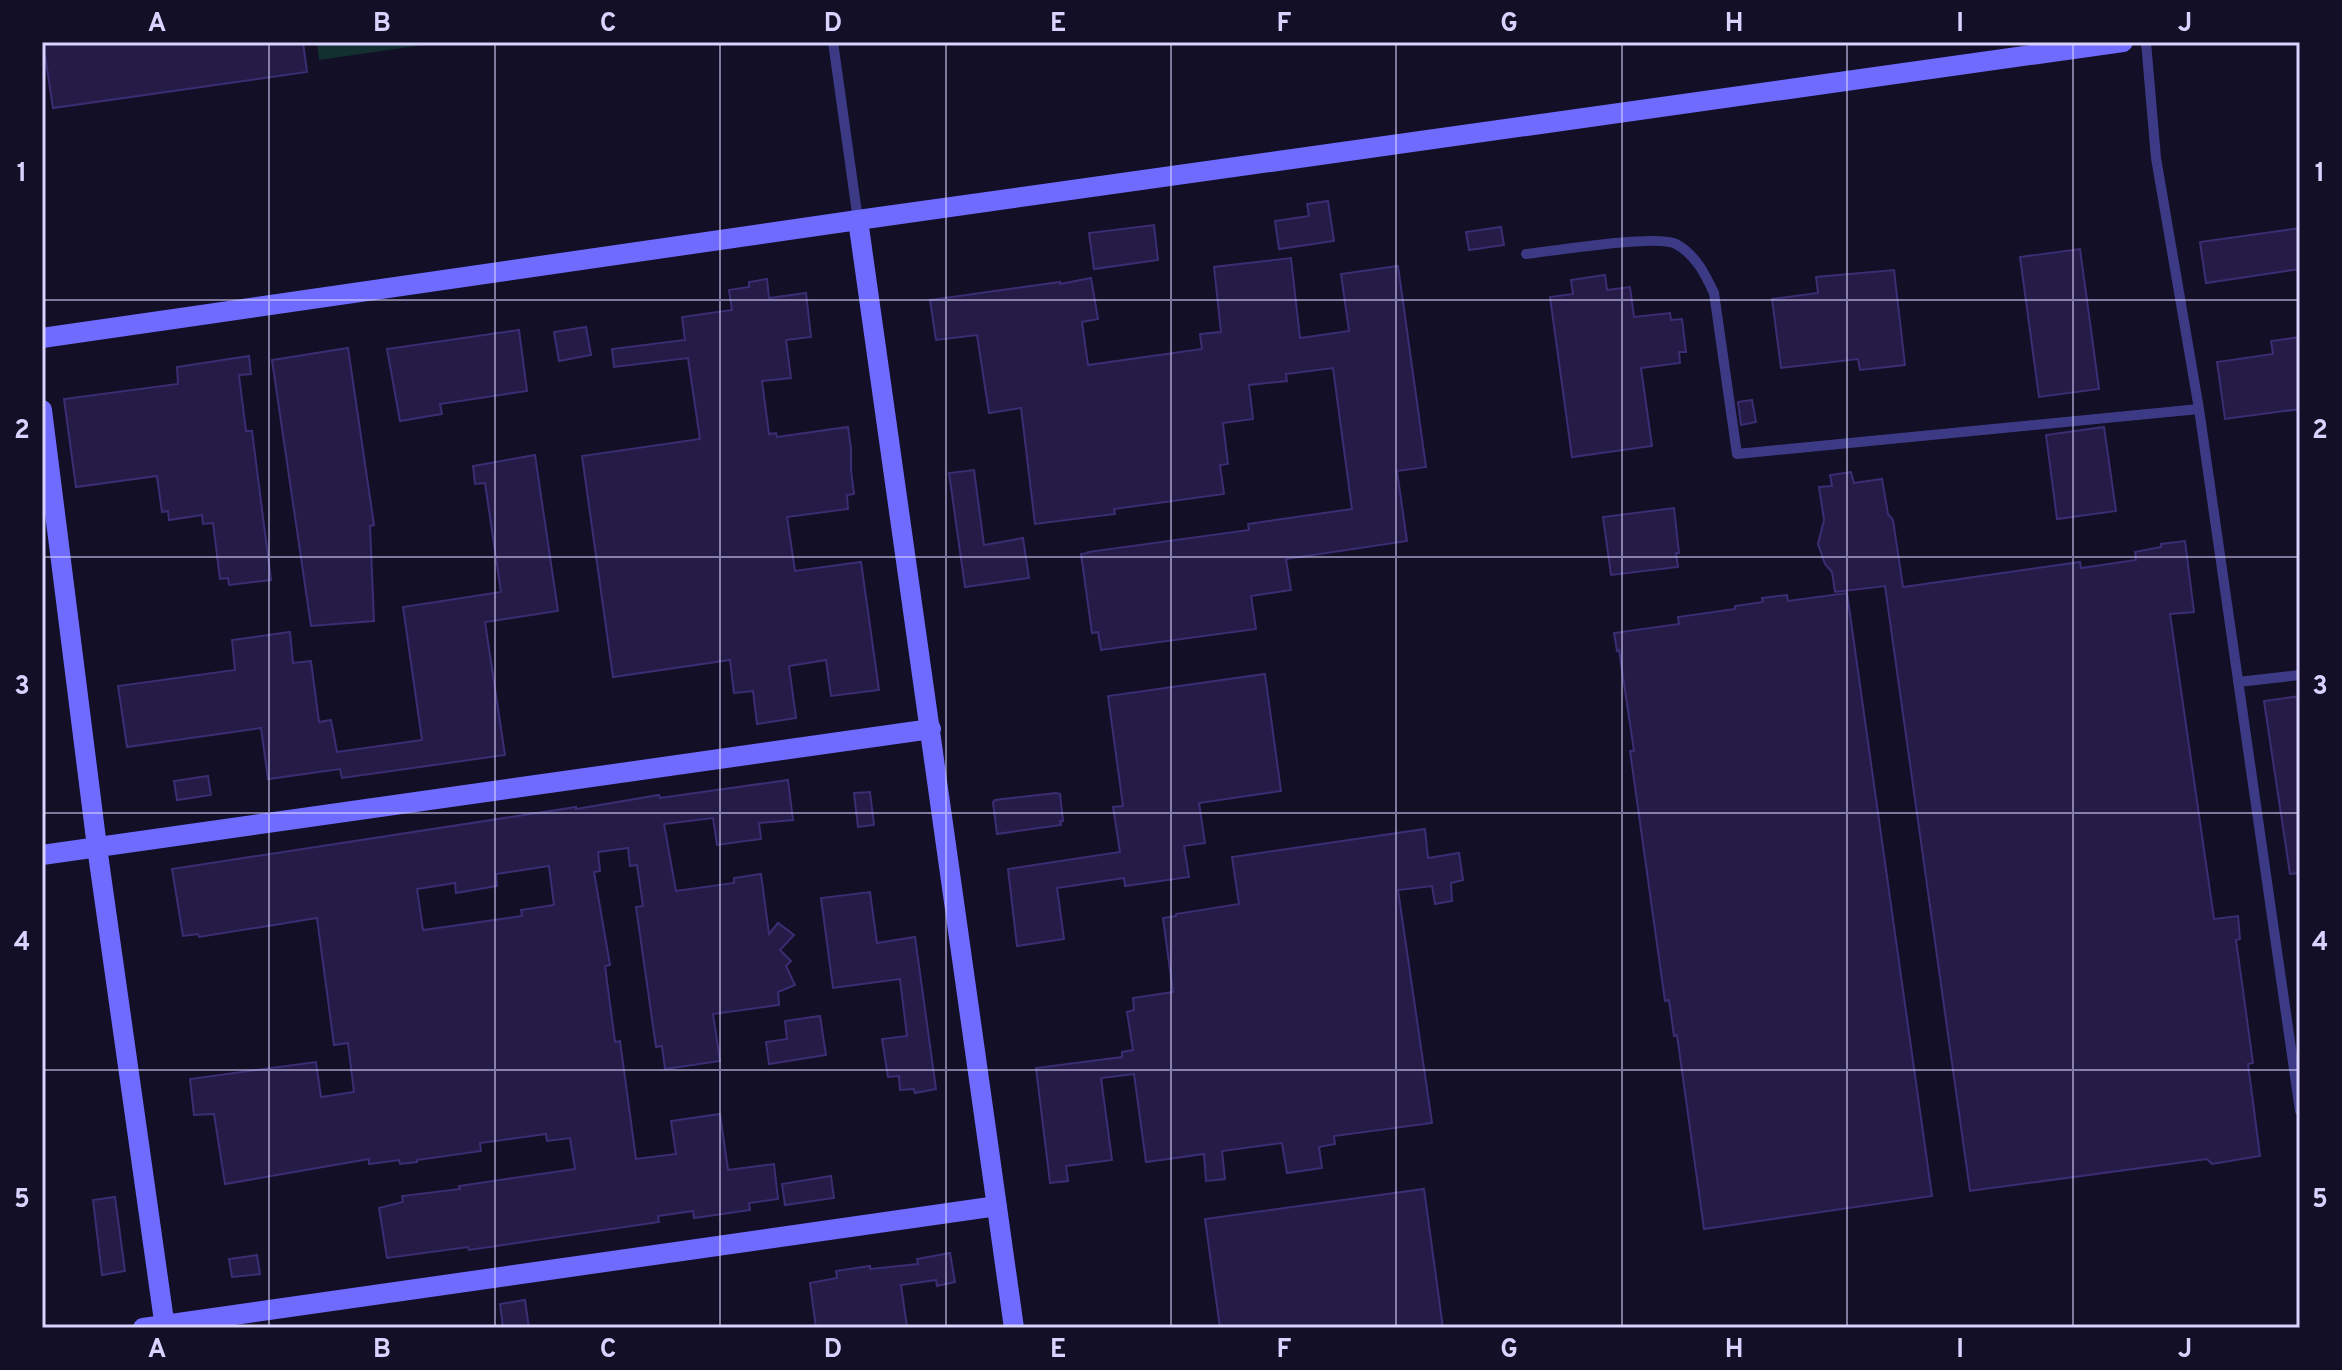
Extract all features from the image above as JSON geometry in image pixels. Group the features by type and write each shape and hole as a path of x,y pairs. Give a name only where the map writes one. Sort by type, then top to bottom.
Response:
{"street":[{"path":"42,338 2123,42"},
{"path":"858,220 1014,1328"},
{"path":"42,410 97,847 165,1326"},
{"path":"42,855 931,729"},
{"path":"143,1328 997,1206"}],"lane":[{"path":"833,42 858,220"},
{"path":"2146,42 2156,158 2199,409 2300,1111"},
{"path":"1526,254 1636,241 1674,242 1692,256 1714,293 1737,454 2199,409"},
{"path":"2238,682 2300,675"}],"green space":[{"path":"317,42 444,42 319,60"}],"building":[{"path":"43,42 303,42 307,72 53,108"},
{"path":"1328,201 1334,241 1279,249 1275,221 1309,216 1307,204"},
{"path":"1154,225 1158,260 1094,269 1089,233"},
{"path":"1501,227 1504,245 1469,250 1466,232"},
{"path":"2300,228 2300,269 2206,283 2200,242"},
{"path":"2080,249 2099,389 2039,397 2020,257"},
{"path":"1291,258 1300,338 1349,331 1341,274 1398,266 1426,467 1397,471 1407,541 1286,559 1291,590 1251,596 1256,629 1101,650 1098,632 1092,633 1081,554 1249,530 1248,524 1352,509 1333,368 1286,374 1287,381 1249,385 1253,419 1223,423 1228,464 1220,465 1224,494 1114,509 1115,514 1035,524 1021,408 989,413 977,335 936,340 930,300 1091,278 1098,319 1082,322 1088,365 1202,349 1200,334 1221,332 1214,267"},
{"path":"1894,270 1905,365 1860,370 1858,359 1781,368 1772,299 1818,293 1816,277"},
{"path":"1605,275 1607,290 1630,287 1634,317 1670,313 1671,320 1682,319 1686,352 1679,352 1680,363 1641,368 1652,446 1572,457 1550,297 1573,294 1571,280"},
{"path":"767,279 769,298 806,293 811,337 786,340 791,378 762,381 769,434 776,433 777,437 848,427 851,449 854,494 847,495 848,509 787,517 795,571 861,562 879,690 831,696 826,660 789,666 796,718 757,724 753,691 734,693 730,660 613,677 582,456 700,439 688,358 614,367 612,349 685,340 682,317 732,310 729,290 749,287 749,282"},
{"path":"586,327 591,355 559,361 554,332"},
{"path":"519,330 527,391 440,404 442,414 400,421 387,349"},
{"path":"2300,337 2300,409 2225,419 2217,362 2273,354 2271,341"},
{"path":"348,348 374,525 370,526 374,621 311,626 272,360"},
{"path":"249,356 251,374 239,375 246,431 252,431 271,580 229,585 228,578 220,579 213,523 203,524 202,515 169,520 168,511 162,512 157,476 76,487 64,399 178,384 177,367"},
{"path":"1752,400 1756,422 1741,425 1738,402"},
{"path":"2104,427 2116,511 2057,519 2046,435"},
{"path":"535,455 558,611 485,622 505,755 342,778 340,769 268,779 261,728 127,747 118,686 235,670 232,640 290,632 293,663 311,661 319,722 331,720 337,752 422,740 403,607 501,592 485,483 475,484 473,466"},
{"path":"974,470 984,545 1023,538 1029,578 965,587 949,473"},
{"path":"1851,472 1854,483 1882,479 1888,514 1893,520 1903,587 2080,562 2081,568 2136,560 2135,552 2185,541 2194,612 2170,614 2214,919 2238,916 2240,939 2236,940 2253,1063 2248,1064 2260,1156 2212,1164 2207,1159 1970,1191 1885,586 1835,592 1832,572 1825,564 1818,544 1824,520 1819,487 1832,486 1830,475"},
{"path":"1674,508 1678,567 1611,575 1603,517"},
{"path":"1847,593 1932,1196 1704,1229 1677,1035 1674,1036 1669,1000 1665,1001 1630,751 1634,751 1614,633 1679,624 1678,617 1735,609 1735,606 1763,602 1762,598 1787,595 1788,601"},
{"path":"1265,674 1281,791 1199,803 1205,843 1184,846 1189,877 1125,886 1124,878 1057,888 1064,939 1017,946 1008,869 1120,852 1113,807 1123,806 1108,696"},
{"path":"2300,696 2300,873 2290,874 2264,701"},
{"path":"208,776 211,795 177,800 174,781"},
{"path":"788,780 793,820 759,823 761,839 717,845 713,818 664,824 676,891 734,883 734,878 761,874 769,934 778,923 794,935 780,950 791,961 786,966 795,985 778,992 779,1005 713,1014 720,1061 665,1069 662,1046 656,1047 636,907 643,906 637,865 630,866 628,848 598,852 600,871 594,872 610,965 605,966 615,1042 620,1041 636,1159 676,1154 671,1121 720,1114 728,1170 774,1164 778,1199 749,1203 750,1210 694,1218 693,1211 658,1216 659,1222 469,1250 468,1247 387,1258 379,1208 403,1202 402,1196 575,1169 570,1138 547,1141 546,1134 480,1143 481,1151 417,1162 400,1164 399,1160 369,1164 369,1159 225,1184 214,1114 194,1115 190,1079 316,1062 321,1097 354,1092 348,1043 334,1045 317,918 199,937 198,934 183,936 172,869 576,807 659,795 660,798","holes":["549,866 554,905 521,910 522,916 423,930 417,889 455,883 456,893 497,886 496,874"]},
{"path":"870,792 874,825 858,827 854,793"},
{"path":"1060,794 1061,825 997,834 995,800"},
{"path":"1425,829 1428,858 1459,853 1463,880 1451,883 1452,901 1435,904 1432,886 1398,890 1432,1123 1334,1136 1335,1144 1319,1147 1322,1168 1287,1173 1282,1143 1222,1151 1225,1179 1206,1181 1204,1154 1146,1162 1134,1074 1101,1078 1112,1160 1066,1166 1068,1181 1050,1183 1036,1068 1122,1057 1122,1052 1133,1050 1127,1012 1134,1010 1133,998 1173,992 1163,918 1239,904 1232,857"},
{"path":"870,892 877,943 915,937 936,1089 915,1093 914,1089 900,1090 899,1076 888,1077 882,1039 907,1036 900,979 833,988 821,898"},
{"path":"820,1016 826,1055 769,1064 766,1042 787,1039 785,1021"},
{"path":"831,1176 834,1198 785,1205 782,1184"},
{"path":"1424,1189 1443,1328 1220,1328 1205,1219"},
{"path":"115,1197 125,1271 102,1275 93,1200"},
{"path":"950,1253 955,1282 937,1286 936,1280 901,1285 907,1327 816,1328 810,1283 837,1278 836,1271 918,1264 917,1259"},
{"path":"257,1255 260,1274 232,1277 229,1259"},
{"path":"525,1300 529,1328 503,1328 500,1304"}]}
